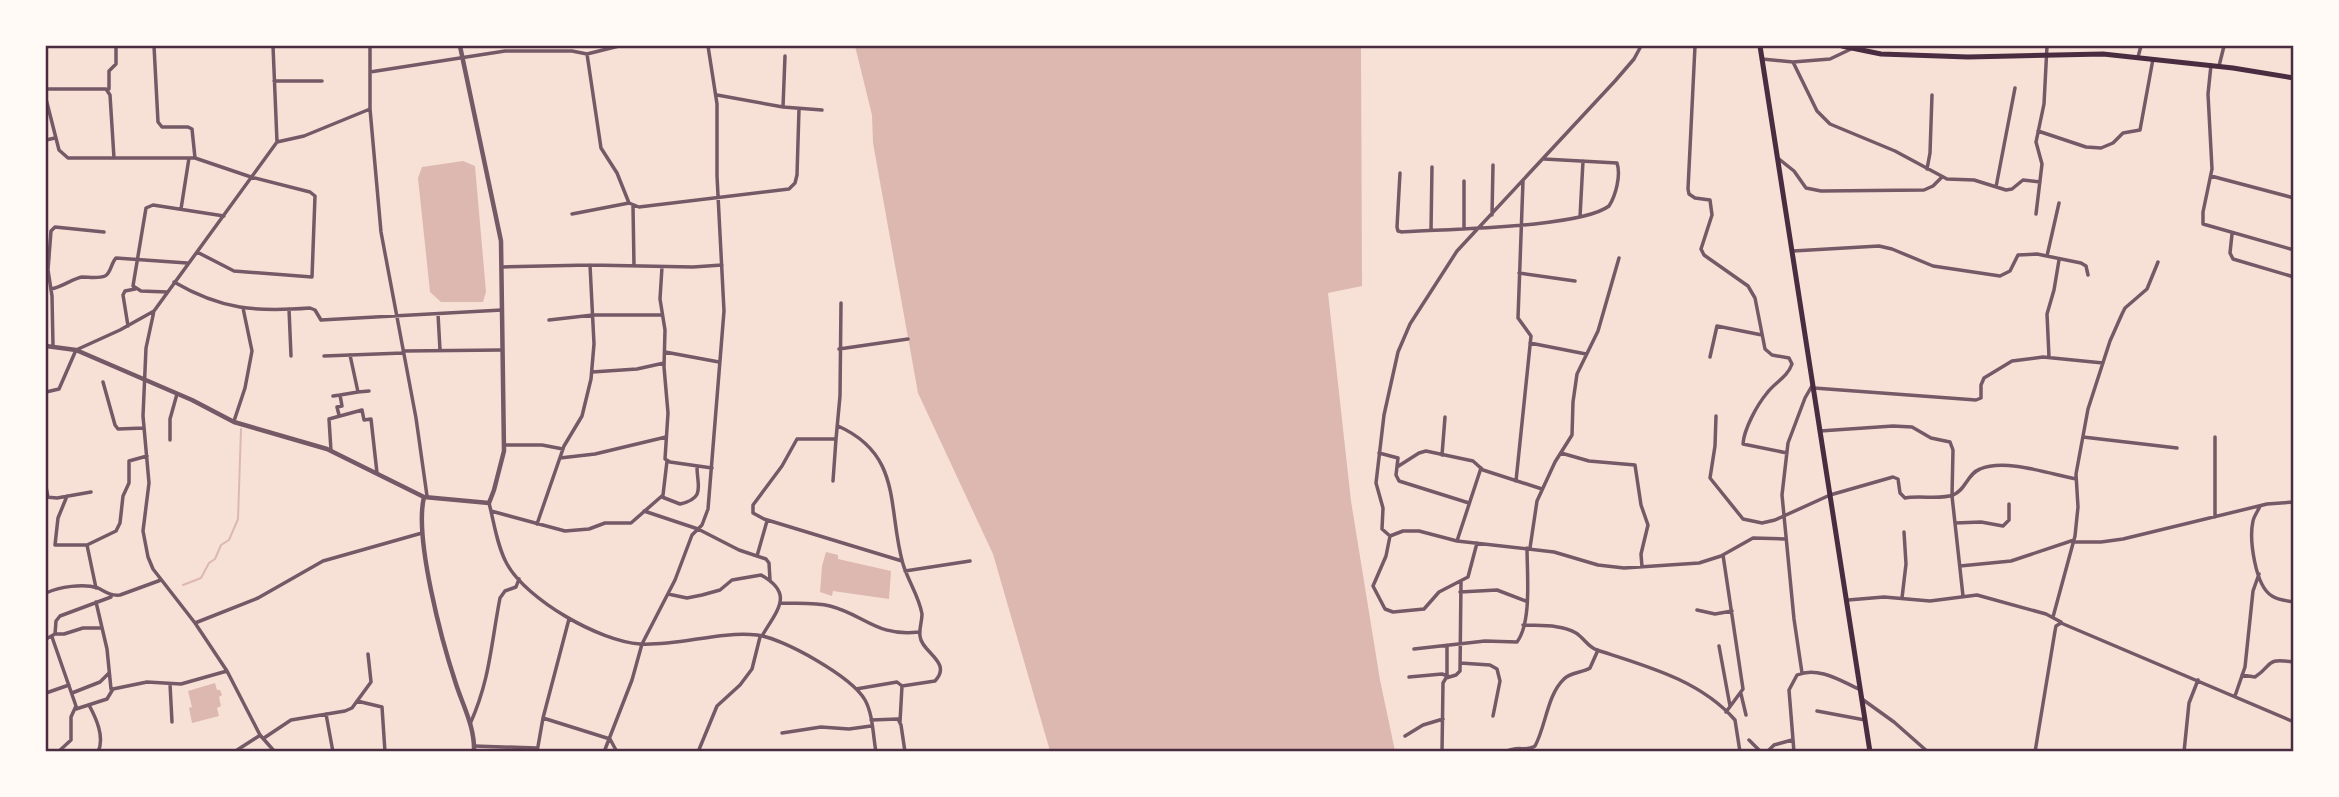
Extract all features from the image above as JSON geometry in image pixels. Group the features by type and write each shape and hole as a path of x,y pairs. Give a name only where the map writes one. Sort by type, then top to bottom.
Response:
{"main road":[{"path":"1760,46 1870,751"},
{"path":"1842,46 1912,55 1992,57 2094,54 2210,65 2294,78"}],"street":[{"path":"114,158 108,74 116,64 116,46"},
{"path":"154,46 158,122 162,127 192,129 192,158 181,209"},
{"path":"273,46 277,142 154,311 149,328 143,379 149,483 144,544 150,564 195,623 227,671 262,737 275,751"},
{"path":"370,46 370,109 381,232 426,497 422,533 443,637 470,724 474,749 537,750 569,619"},
{"path":"460,46 501,241 504,446 502,463 488,503 505,558 519,579 544,602 569,619 615,637 642,644 719,636 761,636 803,653 856,689 865,700 876,751"},
{"path":"370,72 462,56 571,48 587,54 619,46"},
{"path":"604,751 632,680 642,644 680,570 692,535 707,515 724,322 716,95 708,46"},
{"path":"1390,536 1381,526 1383,508 1376,483 1384,415 1402,338 1446,266 1615,81 1634,59 1641,46"},
{"path":"1695,46 1688,192 1693,197 1710,200 1713,211 1701,249 1704,255 1744,282 1752,291 1766,351 1789,359 1792,364 1787,375 1763,399 1744,436 1743,444 1787,453"},
{"path":"1912,46 1912,55"},
{"path":"2036,214 2042,164 2036,147 2044,104 2046,46"},
{"path":"2138,58 2141,46"},
{"path":"2218,66 2224,46"},
{"path":"1762,59 1793,62 1830,59 1851,49"},
{"path":"587,54 601,148 617,173 631,204 635,266"},
{"path":"783,107 785,56"},
{"path":"2038,131 2086,147 2101,148 2113,143 2123,132 2140,130 2153,60"},
{"path":"1793,62 1817,111 1830,124 1895,151 1952,180 1974,180 2010,190 2023,180 2040,182"},
{"path":"2210,65 2208,94 2211,176 2203,224 2294,250"},
{"path":"274,82 322,81"},
{"path":"46,89 103,88 109,92"},
{"path":"1996,187 2015,88"},
{"path":"716,95 783,107 822,110"},
{"path":"1927,169 1932,95"},
{"path":"46,99 58,150 68,158 192,158 310,192 315,196 312,277 234,271 197,252"},
{"path":"277,142 304,136 370,109"},
{"path":"572,215 631,204 719,198 793,187 797,176 799,109"},
{"path":"46,140 55,138"},
{"path":"1400,173 1398,230 1402,232 1580,217 1609,206 1614,196 1619,167 1617,163 1544,159"},
{"path":"1779,159 1794,171 1806,188 1821,191 1924,190 1942,177"},
{"path":"1580,217 1583,161"},
{"path":"1492,215 1493,165"},
{"path":"1431,230 1432,167"},
{"path":"2211,176 2294,198"},
{"path":"1464,181 1464,228"},
{"path":"1516,481 1530,342 1530,334 1518,318 1523,181"},
{"path":"2047,256 2059,203"},
{"path":"135,289 133,282 148,206 224,216"},
{"path":"53,346 51,289 47,281 52,228 104,232"},
{"path":"2232,234 2230,253 2233,259 2294,277"},
{"path":"1793,251 1880,246 1892,248 1933,266 2000,276 2010,271 2018,255 2031,254 2081,263 2088,275"},
{"path":"51,289 82,277 104,276 109,273 116,258 187,263"},
{"path":"1414,649 1485,641 1517,642 1527,601 1528,548 1535,506 1572,435 1575,383 1598,331 1619,258"},
{"path":"2049,357 2047,314 2059,260"},
{"path":"2053,617 2074,541 2078,515 2076,479 2090,402 2122,314 2125,308 2147,289 2158,262"},
{"path":"537,524 563,449 582,416 592,372 590,265"},
{"path":"502,267 722,265"},
{"path":"491,511 559,531 590,529 605,523 631,523 662,497 667,480 667,461 664,456 668,413 660,293 662,267"},
{"path":"1519,273 1576,281"},
{"path":"174,282 204,299 243,308 313,309 321,320 502,310"},
{"path":"128,326 123,295 125,291 135,289 167,292"},
{"path":"832,481 838,426 841,303"},
{"path":"234,422 245,388 252,351 243,308"},
{"path":"289,309 291,356"},
{"path":"46,392 59,389 76,350 154,311"},
{"path":"438,314 440,351"},
{"path":"549,320 593,315 662,315"},
{"path":"1710,357 1717,326 1762,335"},
{"path":"839,349 908,339"},
{"path":"1530,342 1587,354"},
{"path":"46,346 76,350 234,422 331,450 426,497 488,503"},
{"path":"324,356 502,350"},
{"path":"665,352 719,362"},
{"path":"350,355 358,392"},
{"path":"1802,673 1782,495 1787,453 1799,414 1814,385 1976,400 1981,398 1982,380 2012,361 2049,357 2104,363"},
{"path":"592,372 627,370 664,363"},
{"path":"103,382 118,429 144,428"},
{"path":"333,396 369,391"},
{"path":"170,440 170,419 177,394"},
{"path":"339,417 337,407 342,406 340,395"},
{"path":"331,450 329,419 362,410 364,421 371,419 377,473"},
{"path":"1716,416 1710,478 1743,519 1762,523 1830,495 1893,477 1898,479 1900,493 1905,498 1952,496 1976,471 1988,467 2016,467 2076,479"},
{"path":"1441,455 1445,417"},
{"path":"838,426 864,441 883,468 890,485 902,561 912,582 922,617 919,632 922,643 935,655 940,674 930,682 902,686 897,682 856,689"},
{"path":"1820,431 1912,426 1931,438 1948,441 1954,450 1952,496 1963,596"},
{"path":"560,458 595,454 666,437"},
{"path":"836,439 800,437 795,441 782,466 753,505 753,513 767,520 902,561"},
{"path":"2083,437 2177,448"},
{"path":"2215,437 2215,517"},
{"path":"504,446 542,444 563,449"},
{"path":"1398,467 1423,452 1473,461 1481,468 1542,489"},
{"path":"1379,453 1398,458 1396,475 1399,481 1469,503"},
{"path":"1561,453 1588,461 1635,465 1648,530 1641,554 1642,567"},
{"path":"67,496 58,518 54,542 58,546 87,545 116,531 120,523 123,496 129,484 129,461 147,456"},
{"path":"667,461 712,468"},
{"path":"662,497 680,504 697,496 700,486 697,466"},
{"path":"1457,541 1481,468"},
{"path":"46,487 47,497 91,492"},
{"path":"1960,566 2011,561 2074,541 2108,541 2260,506 2294,502"},
{"path":"1955,523 2003,526 2009,520 2009,505"},
{"path":"2260,506 2253,520 2253,552 2259,574 2265,589 2272,597 2294,602"},
{"path":"644,510 698,529 768,561 770,580"},
{"path":"757,556 767,520"},
{"path":"1390,536 1403,531 1419,531 1457,541 1554,552 1598,565 1624,568 1688,565 1723,555 1753,538 1785,539"},
{"path":"1902,598 1906,564 1904,531"},
{"path":"195,623 258,598 323,561 422,533"},
{"path":"1390,536 1386,556 1373,586 1387,611 1424,609 1439,592 1461,582 1471,574 1477,543"},
{"path":"87,545 96,587"},
{"path":"1723,555 1743,687 1741,694 1726,712"},
{"path":"905,571 970,561"},
{"path":"668,594 687,598 702,595 720,590 732,580 755,574 770,580 780,589 780,603 761,636 752,669 744,681 717,706 698,751"},
{"path":"2235,696 2248,645 2253,591 2259,574"},
{"path":"470,724 487,680 500,598 505,591 516,586 519,579"},
{"path":"76,709 53,636 56,621 60,616 161,580"},
{"path":"1409,677 1458,674 1461,582"},
{"path":"46,593 80,586 96,587 114,596"},
{"path":"1461,592 1497,590 1527,601"},
{"path":"1848,600 1902,598 1930,601 1984,596 2053,617 2294,722"},
{"path":"58,751 71,740 71,717 76,709 107,699 111,691 96,602"},
{"path":"780,603 829,606 885,631 919,632"},
{"path":"1697,610 1715,614 1732,611"},
{"path":"2035,751 2054,631 2056,626 2062,623"},
{"path":"1523,625 1568,629 1580,635 1591,647 1684,681 1726,712 1737,724 1740,751"},
{"path":"46,639 83,628 102,628"},
{"path":"1443,751 1443,683 1448,675 1447,645"},
{"path":"1719,646 1730,706"},
{"path":"1506,751 1510,748 1529,749 1535,746 1561,682 1568,675 1590,668 1598,650"},
{"path":"234,751 287,722 349,710 372,678 368,654"},
{"path":"2242,675 2255,677 2271,661 2294,662"},
{"path":"1460,663 1490,665 1497,669 1500,681 1493,716"},
{"path":"111,691 147,682 181,684 227,671"},
{"path":"72,693 100,682 109,673"},
{"path":"1794,751 1789,690 1793,679 1802,673 1824,674 1861,690"},
{"path":"2184,751 2189,703 2198,680"},
{"path":"170,684 172,722"},
{"path":"46,693 69,685"},
{"path":"902,686 900,722 905,751"},
{"path":"1741,694 1746,715"},
{"path":"1862,699 1928,751"},
{"path":"356,701 383,707 385,751"},
{"path":"89,705 100,737 101,746 98,751"},
{"path":"1817,710 1865,720"},
{"path":"326,714 333,751"},
{"path":"543,718 610,740 617,751"},
{"path":"870,720 894,718 900,722"},
{"path":"1405,736 1423,725 1443,719"},
{"path":"782,733 821,727 849,729 872,726"},
{"path":"1749,740 1765,751 1792,740"}],"shaded area":[{"path":"855,46 1361,46 1362,286 1328,293 1351,501 1380,680 1395,751 1050,751 993,554 918,393 873,143 872,115"},
{"path":"463,161 475,166 486,292 483,302 441,302 430,292 418,178 422,167"},
{"path":"826,552 838,555 838,559 891,571 889,599 833,591 832,596 820,592"},
{"path":"215,683 222,695 219,697 221,706 217,708 219,716 192,723 188,691"}],"waterway":[{"path":"183,585 201,578 209,563 215,559 221,545 229,540 238,519 241,429"}]}
